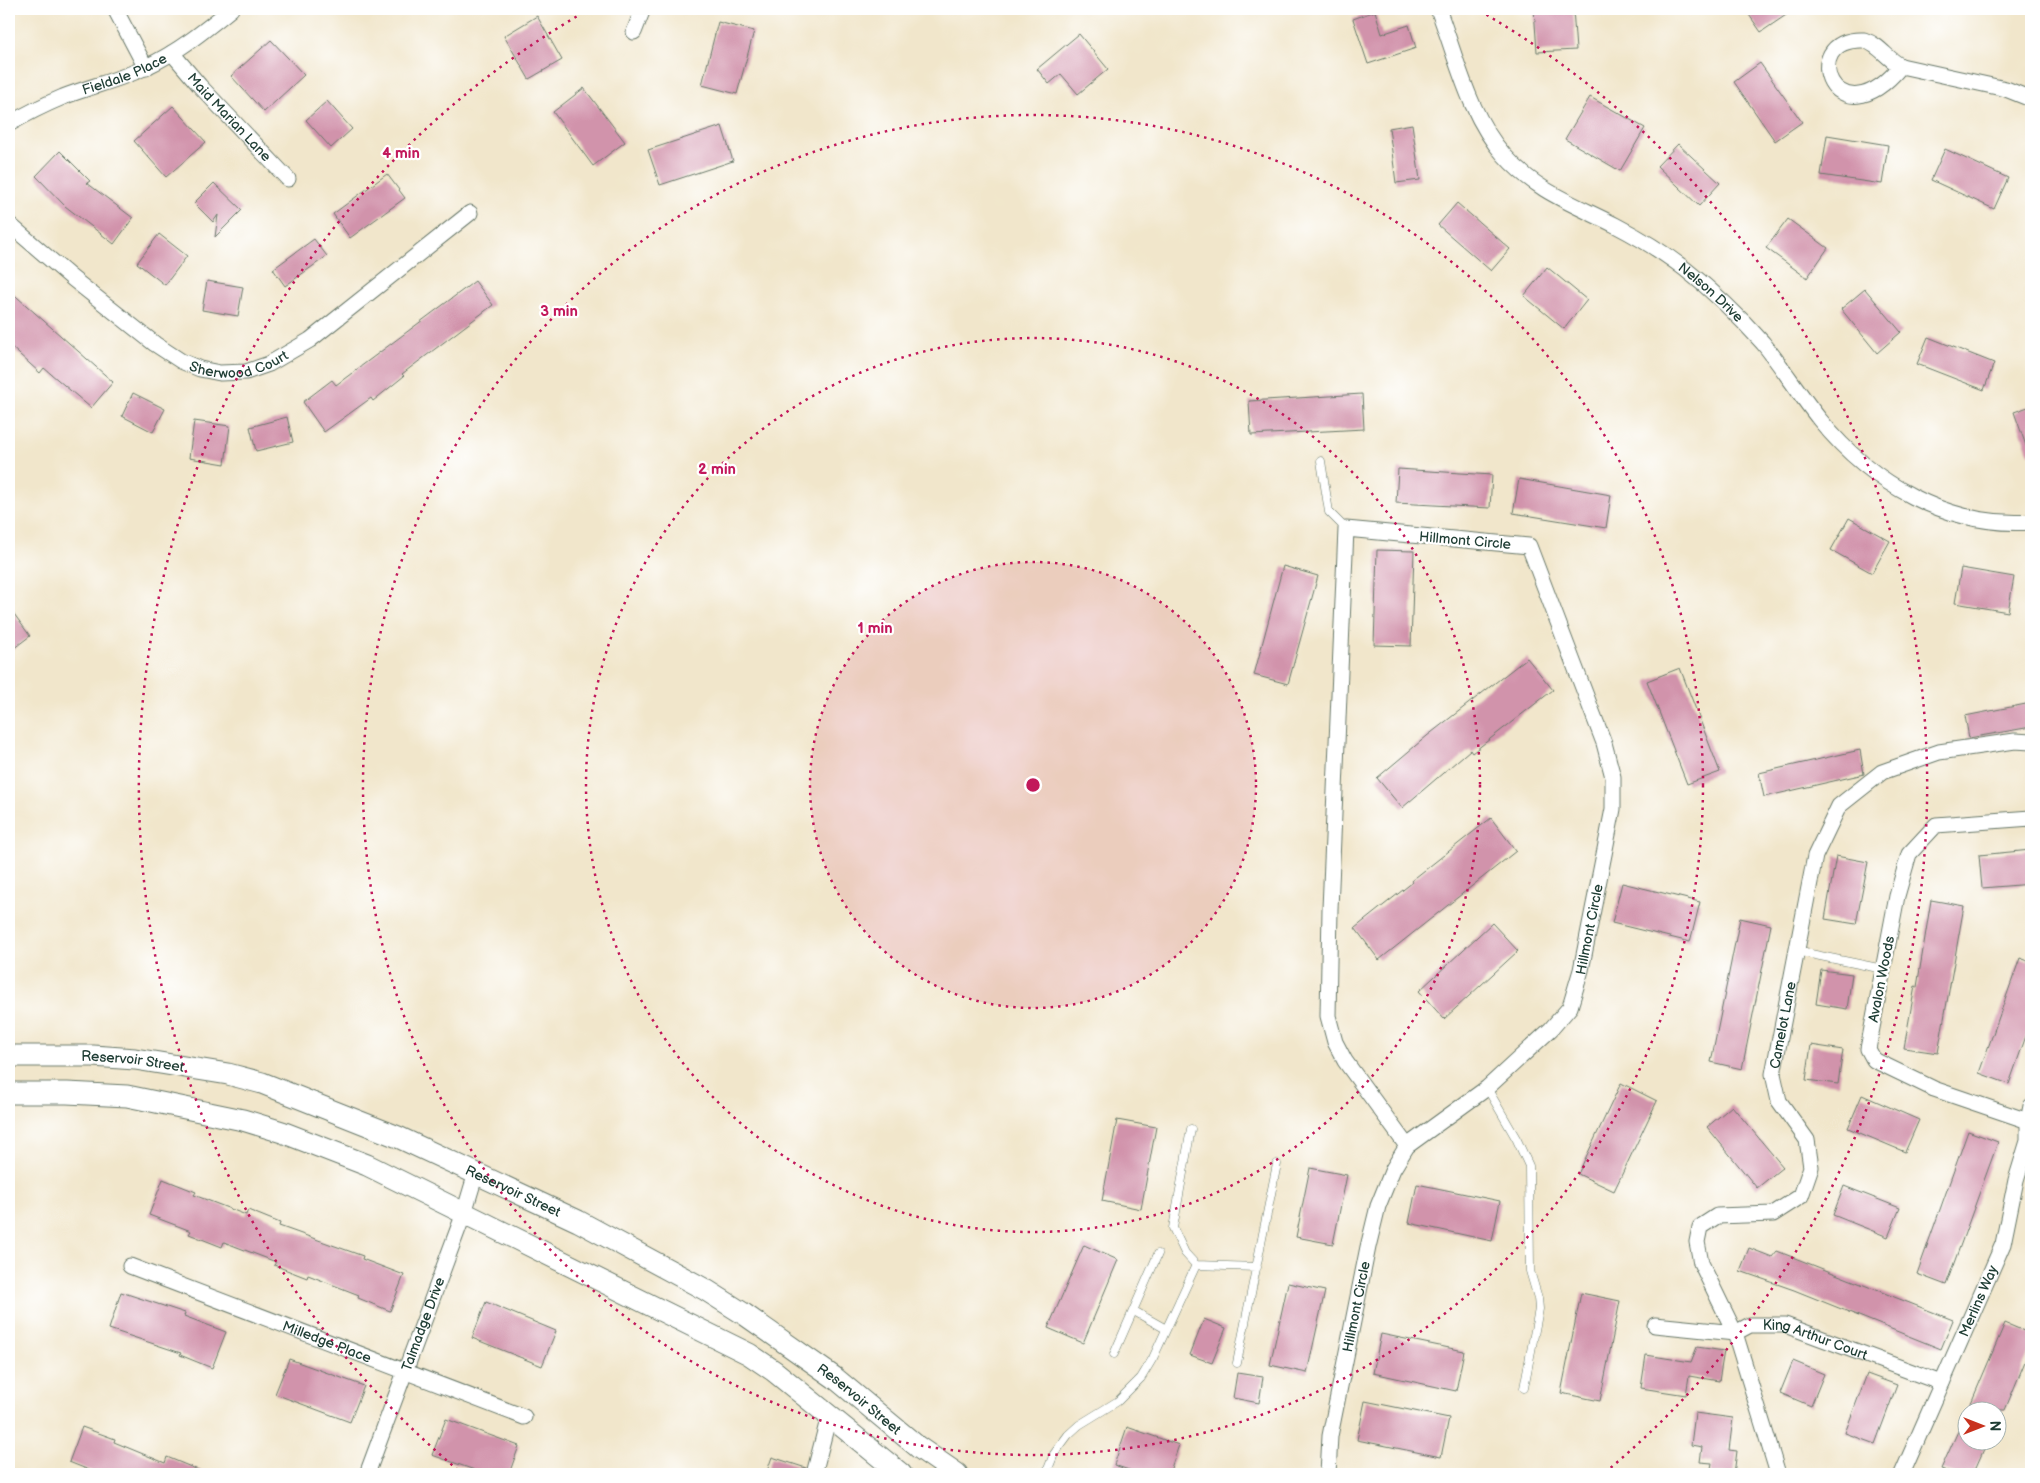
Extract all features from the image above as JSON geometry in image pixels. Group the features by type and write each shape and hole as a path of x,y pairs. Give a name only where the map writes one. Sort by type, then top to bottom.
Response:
{"main road":[{"name":"Reservoir Street","path":"9,1056 93,1056 136,1059 228,1074 262,1083 357,1120 578,1221 673,1271 736,1309 835,1378 918,1447 956,1474"},
{"path":"9,1092 127,1096 243,1120 282,1132 366,1165 750,1354 774,1371 901,1474"}],"street":[{"path":"115,9 146,68"},
{"path":"634,32 643,9"},
{"name":"Nelson Drive","path":"1438,9 1478,116 1503,153 1527,178 1552,195 1644,240 1712,291 1762,343 1834,436 1854,456 1887,482 1912,498 1952,513 1999,522 2031,522"},
{"name":"Fieldale Place","path":"9,124 28,113 64,97 146,68 192,40 228,11"},
{"path":"1901,66 1880,87 1858,96 1846,95 1840,92 1830,82 1827,71 1829,57 1835,49 1846,43 1859,40 1870,42 1878,47 1895,64 2006,89 2031,99"},
{"name":"Maid Marian Lane","path":"172,53 200,86 288,179"},
{"name":"Sherwood Court","path":"9,224 155,344 181,361 200,369 220,373 246,372 270,364 310,340 470,214"},
{"path":"1346,529 1330,909 1328,1016 1335,1042 1345,1061 1407,1146"},
{"name":"Hillmont Circle","path":"1328,1474 1330,1436 1372,1231 1378,1206 1392,1169 1407,1146 1487,1088 1551,1029 1570,1007 1581,970 1613,810 1613,777 1604,743 1529,546 1346,529"},
{"name":"Camelot Lane","path":"1778,1474 1736,1333 1701,1263 1697,1242 1700,1227 1717,1216 1773,1214 1801,1196 1810,1167 1807,1140 1779,1102 1773,1074 1815,856 1839,806 1882,772 1939,752 2014,741 2031,742"},
{"name":"Avalon Woods","path":"2030,1113 1934,1089 1874,1060 1868,1048 1897,896 1909,854 1936,825 2031,818"},
{"name":"Merlins Way","path":"1902,1474 2003,1244 2016,1180 2028,1156 2030,1113"},
{"name":"Talmadge Drive","path":"367,1474 464,1213 476,1173"},
{"name":"Milledge Place","path":"130,1266 524,1417"},
{"name":"King Arthur Court","path":"1654,1325 1736,1333 1750,1325 1785,1325 1942,1383"},
{"path":"814,1474 829,1416"}],"lane":[{"path":"1321,461 1329,512 1346,529"},
{"path":"1796,951 1883,969"},
{"path":"1487,1088 1517,1140 1529,1166 1530,1270 1539,1309 1524,1388"},
{"path":"1191,1129 1173,1228 1185,1253 1196,1265 1257,1267"},
{"path":"1237,1363 1277,1164"},
{"path":"1114,1354 1158,1254"},
{"path":"1046,1474 1054,1454 1064,1439 1079,1425 1126,1394 1141,1378 1153,1358 1196,1265"},
{"path":"1134,1311 1166,1329"}],"building":[{"path":"1534,9 1573,9 1576,50 1537,52"},
{"path":"1745,9 1795,9 1761,32"},
{"path":"1375,11 1382,34 1409,25 1416,48 1368,64 1353,19"},
{"path":"537,16 562,60 529,79 504,36"},
{"path":"718,22 754,31 737,94 702,85"},
{"path":"1079,34 1108,69 1078,94 1061,74 1049,84 1037,69"},
{"path":"271,40 304,75 264,112 231,76"},
{"path":"1760,63 1802,122 1775,141 1734,82"},
{"path":"584,88 625,142 593,166 553,112"},
{"path":"1590,97 1645,128 1620,171 1565,139"},
{"path":"327,101 352,129 331,148 306,120"},
{"path":"173,106 206,142 166,177 134,141"},
{"path":"1412,124 1420,180 1396,183 1389,128"},
{"path":"722,126 733,161 660,185 648,150"},
{"path":"1827,135 1888,145 1882,184 1821,175"},
{"path":"1678,144 1720,183 1699,206 1657,166"},
{"path":"1945,149 2008,178 1994,209 1931,180"},
{"path":"60,151 90,181 87,183 133,218 114,244 65,206 36,176"},
{"path":"387,174 405,198 350,238 333,214"},
{"path":"214,183 242,210 215,237 218,215 213,222 194,203"},
{"path":"1457,203 1510,249 1491,271 1438,225"},
{"path":"1788,219 1828,248 1807,278 1766,248"},
{"path":"159,234 187,256 165,285 137,263"},
{"path":"314,239 327,256 285,286 273,269"},
{"path":"1547,267 1587,300 1564,329 1524,296"},
{"path":"207,281 243,287 238,316 202,310"},
{"path":"475,281 493,305 402,374 404,376 373,401 371,398 324,432 303,402 332,380 336,385"},
{"path":"1865,289 1901,332 1877,353 1841,309"},
{"path":"9,290 113,382 91,408 44,368 40,373 9,345"},
{"path":"1928,337 1994,363 1984,390 1917,364"},
{"path":"133,393 165,409 153,432 122,416"},
{"path":"1362,394 1364,429 1251,435 1249,401"},
{"path":"2031,406 2031,453 2029,454 2014,412"},
{"path":"287,417 293,442 256,451 250,427"},
{"path":"194,421 230,426 225,464 189,458"},
{"path":"1398,469 1492,475 1490,508 1396,503"},
{"path":"1519,479 1611,495 1606,528 1513,513"},
{"path":"1849,518 1890,541 1872,573 1831,550"},
{"path":"1377,550 1414,551 1411,646 1374,645"},
{"path":"1283,566 1318,576 1288,684 1254,675"},
{"path":"1961,568 2014,577 2008,612 1955,603"},
{"path":"9,607 30,636 9,652"},
{"path":"1527,658 1553,690 1472,753 1470,750 1402,808 1377,778 1427,736"},
{"path":"1680,668 1720,772 1687,784 1647,681"},
{"path":"2031,703 2031,727 1969,738 1965,716"},
{"path":"1860,750 1864,774 1764,797 1759,773"},
{"path":"1491,818 1516,851 1379,960 1355,928"},
{"path":"2031,850 2031,884 1982,888 1979,855"},
{"path":"1836,856 1868,862 1856,924 1825,919"},
{"path":"1622,883 1700,902 1690,942 1612,923"},
{"path":"1931,900 1964,906 1938,1053 1904,1048 1915,986 1917,987"},
{"path":"1740,918 1771,925 1742,1069 1711,1062"},
{"path":"1492,923 1518,951 1444,1019 1419,991"},
{"path":"2020,958 2031,962 2031,1022 2009,1084 1979,1073"},
{"path":"1821,970 1852,974 1847,1009 1816,1004"},
{"path":"1811,1045 1843,1050 1838,1084 1806,1080"},
{"path":"1621,1083 1657,1101 1614,1191 1578,1174"},
{"path":"1862,1095 1919,1120 1905,1152 1848,1128"},
{"path":"1732,1106 1783,1167 1757,1188 1707,1127"},
{"path":"1117,1120 1156,1127 1141,1209 1102,1201"},
{"path":"1968,1131 1998,1142 1946,1285 1917,1274"},
{"path":"1310,1168 1347,1175 1333,1244 1296,1237"},
{"path":"163,1179 196,1192 194,1195 246,1215 248,1210 280,1223 279,1226 363,1256 362,1259 404,1275 390,1311 358,1298 359,1295 308,1275 307,1278 274,1265 276,1262 224,1242 222,1247 189,1234 191,1231 149,1215"},
{"path":"1417,1184 1500,1201 1492,1241 1409,1223"},
{"path":"1844,1186 1900,1208 1888,1237 1833,1215"},
{"path":"1084,1245 1118,1260 1083,1343 1048,1328"},
{"path":"1749,1248 1772,1257 1777,1251 1953,1320 1941,1349 1794,1290 1740,1271"},
{"path":"1288,1283 1325,1291 1307,1373 1270,1365"},
{"path":"121,1292 185,1313 184,1316 226,1332 212,1368 180,1355 181,1353 109,1329"},
{"path":"1581,1293 1620,1301 1600,1401 1561,1393"},
{"path":"486,1302 556,1331 542,1366 472,1338"},
{"path":"1204,1319 1226,1328 1212,1363 1190,1355"},
{"path":"2005,1323 2031,1334 2031,1347 2008,1403 2008,1400 1972,1400"},
{"path":"1381,1334 1464,1351 1456,1391 1373,1373"},
{"path":"1697,1347 1724,1351 1719,1381 1689,1376 1686,1395 1641,1388 1646,1355 1691,1362"},
{"path":"289,1359 364,1386 350,1422 275,1394"},
{"path":"1793,1361 1824,1374 1811,1406 1780,1393"},
{"path":"1237,1373 1263,1377 1259,1403 1233,1398"},
{"path":"1867,1374 1897,1385 1875,1444 1845,1433"},
{"path":"1365,1401 1449,1418 1441,1457 1357,1440"},
{"path":"1695,1413 1733,1418 1729,1450 1737,1451 1734,1474 1710,1474 1712,1463 1700,1462 1702,1447 1691,1445"},
{"path":"446,1419 519,1446 509,1474 486,1474 432,1455"},
{"path":"82,1427 115,1439 114,1442 165,1463 167,1457 208,1474 99,1474 69,1462"},
{"path":"1127,1427 1179,1445 1169,1474 1141,1474 1114,1465"},
{"path":"1958,1431 1958,1450 1984,1450 1973,1474 1956,1474 1941,1469"},
{"path":"772,1457 806,1468 805,1474 766,1474"}]}
